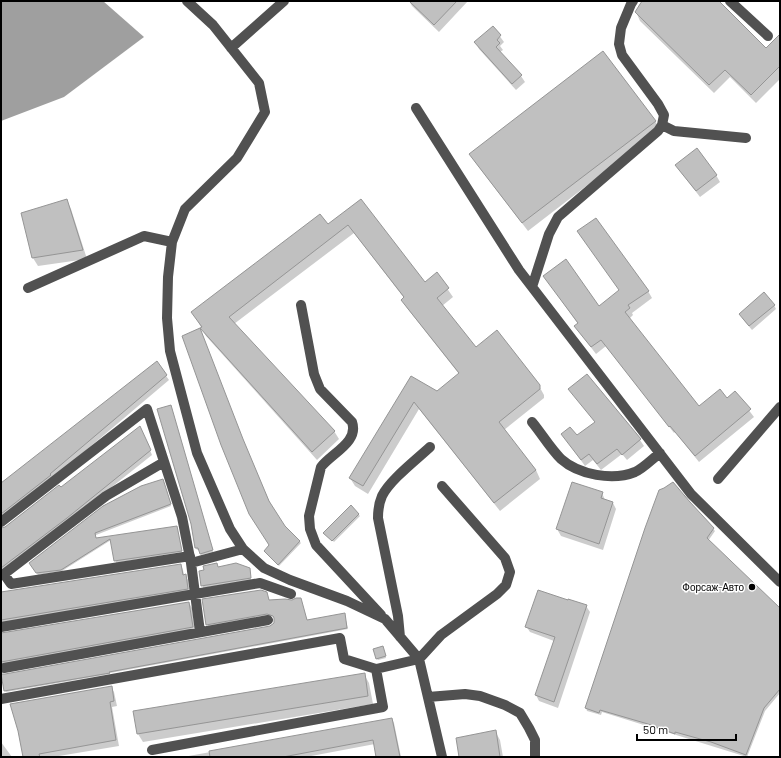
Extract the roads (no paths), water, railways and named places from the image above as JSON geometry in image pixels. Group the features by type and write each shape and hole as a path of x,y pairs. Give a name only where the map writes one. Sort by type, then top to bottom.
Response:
{"lane":[{"path":"187,1 213,25 259,83 265,112 237,158 185,209 172,242 168,277 167,318 170,351 197,452 230,529 243,549 264,568 385,619"},
{"path":"231,48 284,1"},
{"path":"532,287 549,234 558,217 658,131 662,125 664,115 658,104 622,56 619,44 621,28 633,1"},
{"path":"730,1 768,36"},
{"path":"416,108 519,270 532,287 691,494 780,582"},
{"path":"662,125 674,131 746,138"},
{"path":"28,288 144,236 172,242"},
{"path":"301,304 314,374 320,389 352,422 354,428 353,436 349,441 321,466 309,516 310,529 316,545 385,619 419,660 442,757"},
{"path":"718,479 780,407"},
{"path":"1,522 147,409 182,517 190,560 200,632"},
{"path":"532,422 562,459 576,468 596,475 615,476 628,474 636,471 660,453"},
{"path":"400,637 398,616 378,518 379,507 382,497 388,487 430,447"},
{"path":"164,462 106,496 4,574 11,584 190,560 243,549"},
{"path":"1,699 340,638 344,659 376,669 419,660 441,635 497,594 506,585 510,572 505,558 442,486"},
{"path":"1,627 260,583 291,594"},
{"path":"4,668 268,620"},
{"path":"152,750 383,707 376,669"},
{"path":"428,697 465,694 480,696 505,705 520,713 535,740 535,757"}],"place":[{"name":"Форсаж-Авто","path":"752,587"}]}
